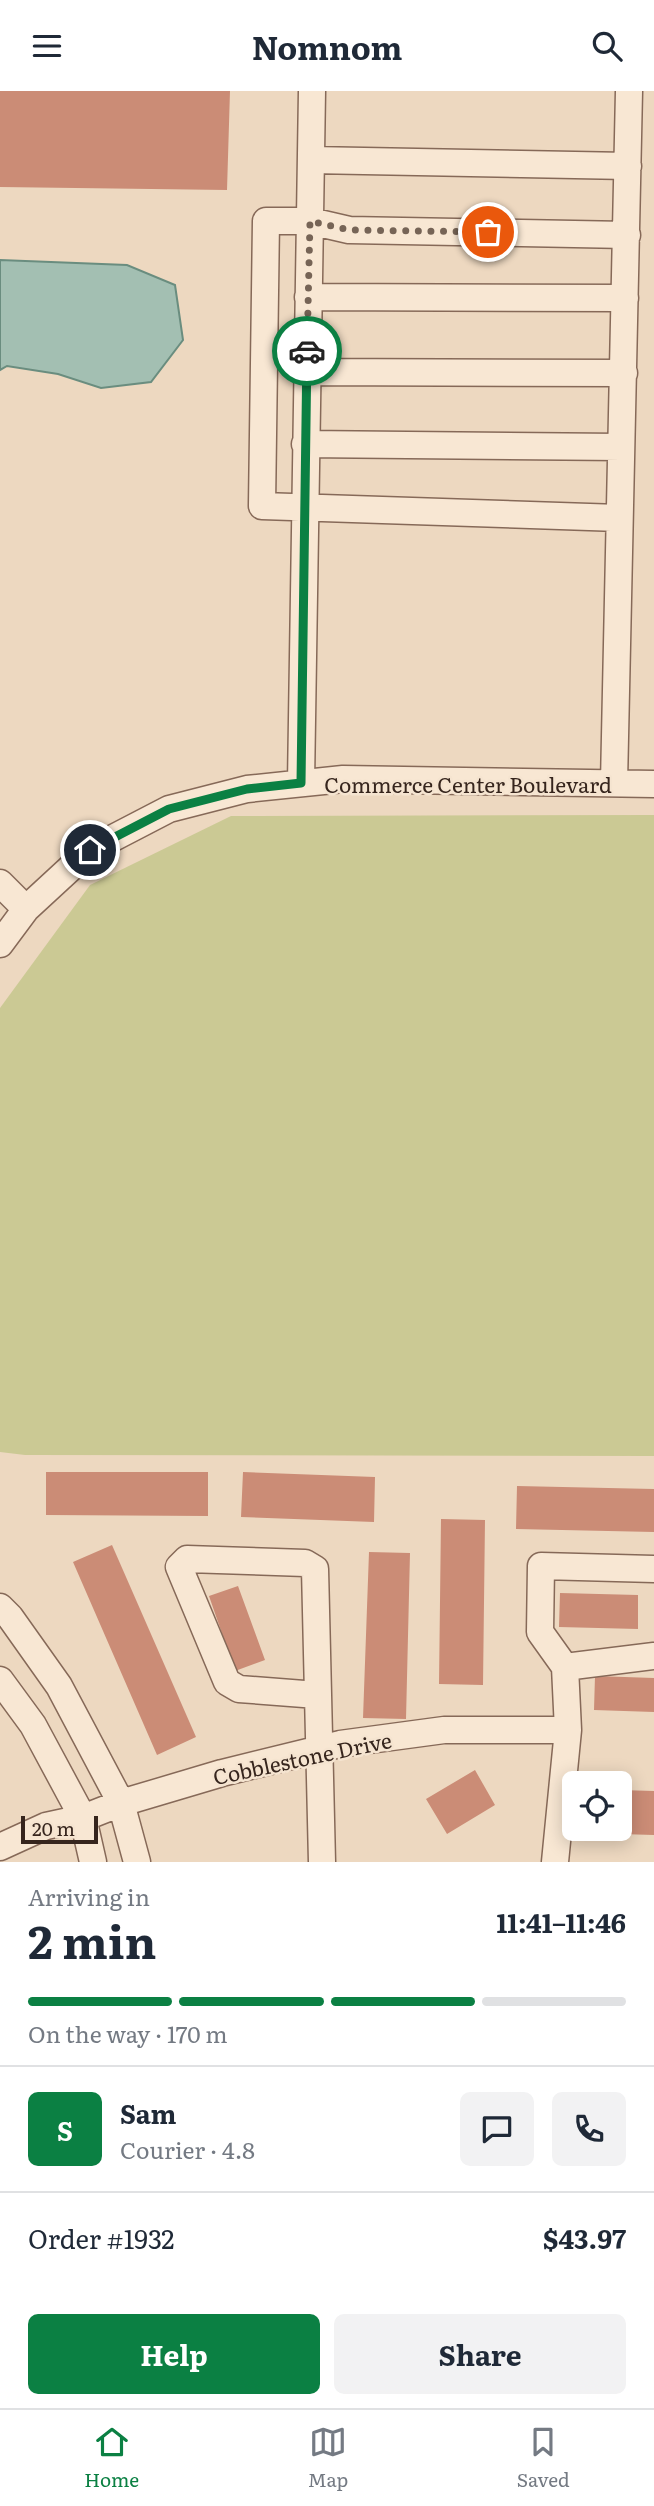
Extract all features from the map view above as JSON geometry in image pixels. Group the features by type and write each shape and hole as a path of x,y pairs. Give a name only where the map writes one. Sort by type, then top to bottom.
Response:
{"street":[{"path":"301,783 312,91"},
{"path":"614,783 629,91"},
{"path":"311,160 628,166"},
{"path":"619,518 262,506 266,221 310,221 349,230 627,235"},
{"path":"308,297 625,298"},
{"path":"307,372 624,373"},
{"path":"305,444 621,447"},
{"name":"Commerce Center Boulevard","path":"0,944 26,909 90,850 169,809 247,789 343,779 654,784"},
{"path":"0,883 26,909"},
{"path":"317,1695 239,1689 227,1682 179,1567 187,1559 305,1563 314,1569 322,1862"},
{"path":"555,1862 568,1730 565,1667 540,1632 541,1566 654,1569"},
{"path":"0,1607 59,1686 121,1803 137,1862"},
{"path":"565,1667 654,1656"},
{"path":"0,1680 33,1725 83,1818 93,1862"},
{"name":"Cobblestone Drive","path":"0,1847 46,1826 83,1818 121,1803 318,1749 444,1730 568,1730"}],"shaded area":[{"path":"0,260 127,265 175,285 183,340 151,382 101,388 58,374 7,366 0,370"},
{"path":"654,815 654,1456 25,1455 0,1452 0,1008 90,885 231,816"}],"building":[{"path":"0,91 230,91 227,190 0,187"},
{"path":"46,1472 208,1472 208,1516 46,1515"},
{"path":"243,1472 375,1477 374,1522 241,1517"},
{"path":"517,1486 654,1489 654,1532 516,1529"},
{"path":"441,1519 485,1520 483,1685 439,1684"},
{"path":"112,1545 196,1737 157,1755 73,1562"},
{"path":"369,1552 410,1553 406,1719 363,1718"},
{"path":"238,1586 265,1660 235,1671 209,1596"},
{"path":"560,1593 638,1595 638,1629 559,1627"},
{"path":"595,1676 654,1678 654,1712 594,1710"},
{"path":"475,1770 495,1805 447,1834 426,1799"},
{"path":"632,1790 654,1791 654,1835 632,1834"}],"way so far":[{"path":"307,351 310,221 349,230 488,232"}],"route":[{"path":"90,850 169,809 247,789 301,783 307,351"}]}
